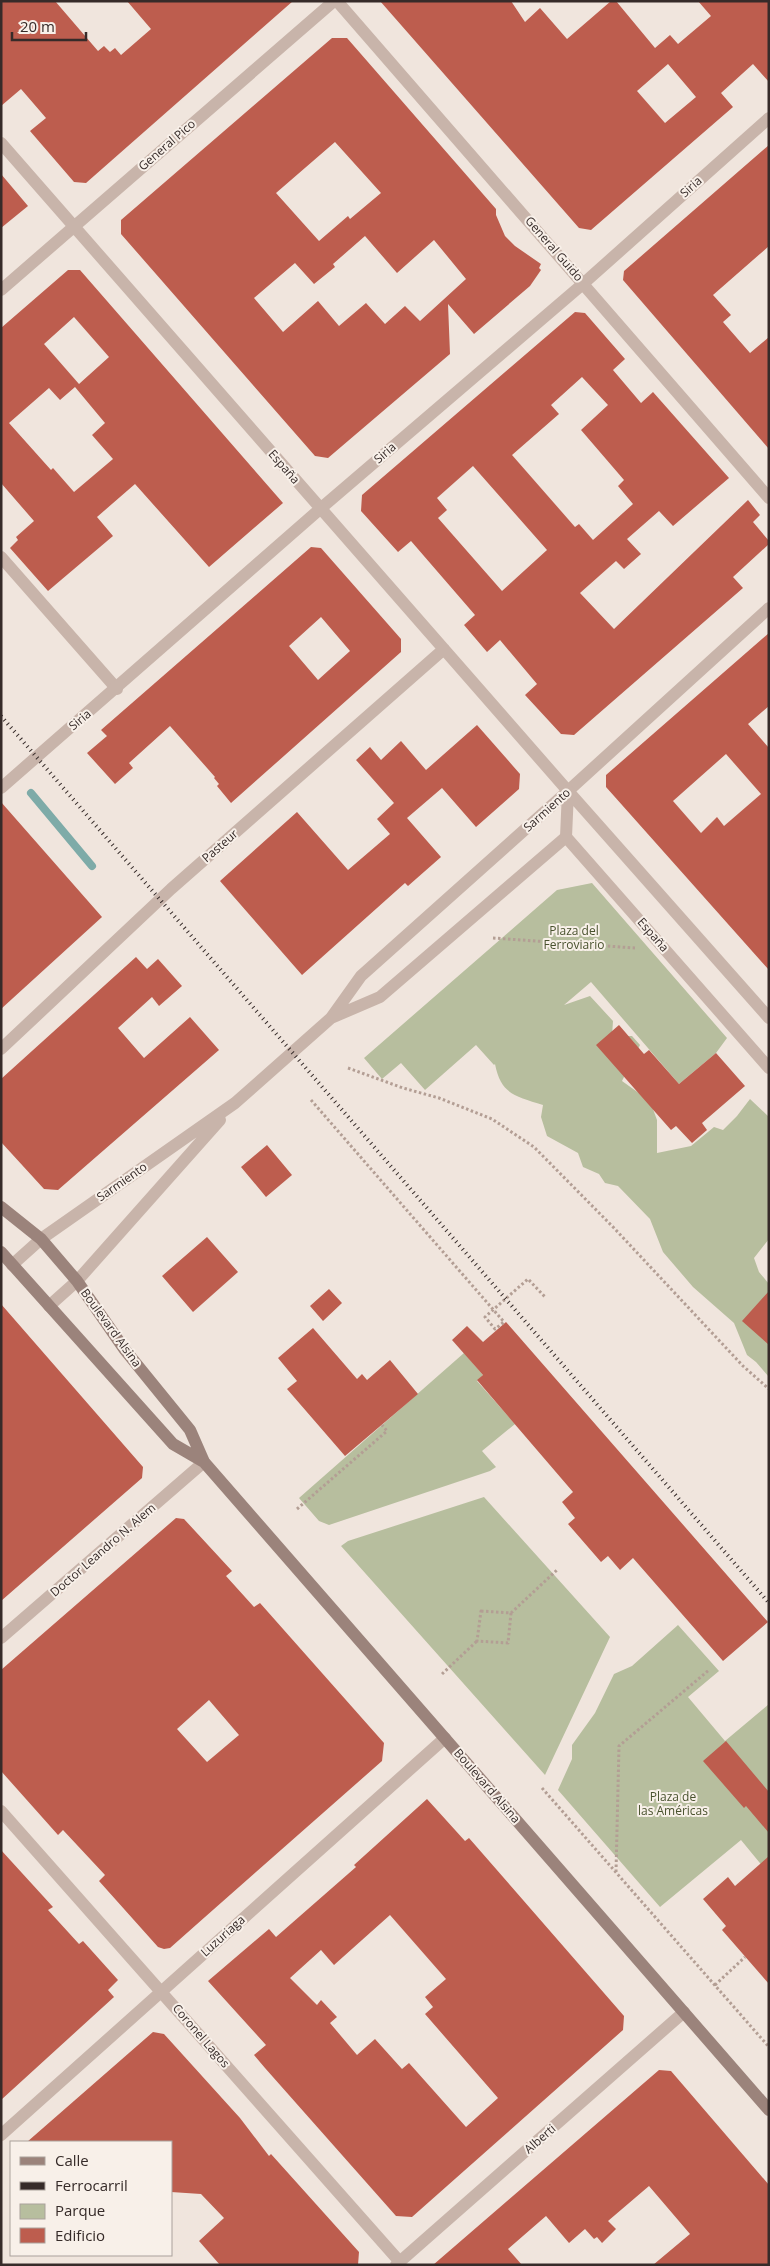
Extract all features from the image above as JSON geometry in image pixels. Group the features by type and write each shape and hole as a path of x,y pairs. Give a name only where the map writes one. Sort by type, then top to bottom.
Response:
{"main road":[{"name":"Boulevard Alsina","path":"1,1206 41,1239 77,1281 125,1350 190,1430 204,1462 769,2110"},
{"name":"Boulevard Alsina","path":"1,1252 173,1444 204,1462"}],"street":[{"name":"General Pico","path":"1,290 336,1"},
{"name":"General Guido","path":"336,1 584,283 769,498"},
{"name":"Siria","path":"1,788 320,509 584,283 769,118"},
{"name":"España","path":"1,143 320,509 769,1018"},
{"path":"1,557 116,688"},
{"name":"Sarmiento","path":"12,1265 41,1239 235,1103 331,1018 361,976 769,608"},
{"name":"Pasteur","path":"1,1049 171,889 444,649"},
{"path":"566,837 568,791"},
{"name":"España","path":"566,837 769,1068"},
{"name":"Sarmiento","path":"331,1018 380,997 566,837"},
{"name":"Sarmiento","path":"50,1306 77,1281 235,1103"},
{"name":"Doctor Leandro N. Alem","path":"1,1638 204,1462"},
{"name":"Luzuriaga","path":"1,2135 445,1738"},
{"name":"Coronel Lagos","path":"1,1811 162,1991 398,2263"},
{"name":"Alberti","path":"398,2263 684,2012"}],"path":[{"path":"493,938 635,948"},
{"path":"348,1068 403,1088 439,1098 492,1119 534,1147 614,1228 743,1366 769,1389"},
{"path":"311,1100 504,1322 495,1329 485,1317 528,1280 546,1298"},
{"path":"297,1509 387,1431 382,1425"},
{"path":"477,1641 508,1643 511,1613 558,1569"},
{"path":"442,1674 477,1641 480,1610 511,1613"},
{"path":"616,1872 619,1746 709,1670"},
{"path":"542,1788 769,2047"},
{"path":"715,1986 745,1957"}],"green space":[{"name":"Plaza del Ferroviario","path":"592,883 727,1038 716,1053 679,1084 591,982 564,1005 590,996 613,1021 612,1036 632,1036 640,1045 622,1081 650,1101 657,1120 657,1153 691,1146 714,1127 723,1130 750,1099 769,1117 769,1239 754,1258 759,1272 769,1284 769,1377 747,1355 734,1323 693,1287 663,1252 650,1219 618,1186 605,1183 599,1174 583,1167 578,1153 547,1136 541,1117 543,1105 511,1093 501,1082 495,1064 476,1045 425,1090 401,1063 382,1079 364,1058 557,890"},
{"path":"464,1353 483,1375 477,1381 515,1424 482,1451 496,1467 490,1471 329,1525 319,1521 299,1498"},
{"path":"484,1497 610,1637 545,1775 341,1546 348,1541"},
{"name":"Plaza de las Américas","path":"678,1625 719,1671 688,1697 725,1741 769,1704 769,1874 741,1840 660,1907 558,1790 572,1759 572,1745 595,1713 614,1674 632,1666"}],"building":[{"path":"1,1 55,1 98,51 104,46 110,52 115,48 121,55 151,29 127,1 293,1 86,183 74,182 30,131 46,118 21,89 1,106"},
{"path":"380,1 511,1 525,22 540,8 567,39 611,1 616,1 655,48 670,35 678,44 711,16 698,1 769,1 769,82 753,64 721,93 733,107 591,230 579,228","holes":["668,64 696,97 665,123 637,91"]},
{"path":"332,38 347,38 496,209 496,215 505,236 515,246 541,264 539,268 541,270 530,286 474,334 448,304 450,354 328,458 315,456 121,234 121,220","holes":["335,142 381,193 350,219 348,216 319,241 276,193","365,236 397,273 434,240 466,279 420,321 405,306 385,324 366,303 339,326 318,301 283,332 254,298 295,263 314,284 335,267 333,264"]},
{"path":"769,145 769,246 713,295 731,315 723,322 750,353 769,337 769,449 623,280 624,271"},
{"path":"1,174 28,206 1,228"},
{"path":"68,270 80,270 283,503 209,567 135,484 97,517 113,536 48,591 10,548 18,540 16,537 34,521 1,483 1,328","holes":["74,317 109,357 79,384 44,344","75,387 105,423 92,435 113,459 74,492 53,468 51,470 9,423 49,388 60,400"]},
{"path":"575,312 585,313 625,359 613,370 641,403 653,392 729,478 673,526 659,511 627,539 641,554 624,569 616,561 580,593 614,629 748,500 760,515 753,522 769,541 769,544 733,577 743,588 574,735 561,734 525,695 537,684 500,640 487,652 464,625 475,615 411,541 398,552 361,511 362,495","holes":["582,377 608,405 581,430 624,480 618,486 633,504 593,540 579,524 575,527 512,455 559,414 551,405","473,466 547,550 502,591 438,518 447,510 437,498"]},
{"path":"311,547 321,548 401,639 401,652 231,803 217,786 219,784 215,777 170,726 129,763 133,768 115,784 87,753 107,736 101,730","holes":["321,617 350,651 318,680 289,646"]},
{"path":"769,633 769,706 748,724 769,748 769,970 606,787 606,775","holes":["726,754 761,794 724,826 717,817 701,833 673,801"]},
{"path":"477,725 520,774 519,789 476,827 442,788 407,818 441,857 408,886 405,883 302,975 220,881 297,812 348,870 390,834 377,819 394,803 356,760 370,747 381,760 401,741 426,770"},
{"path":"1,802 102,917 1,1009"},
{"path":"136,957 147,969 158,959 182,986 159,1006 152,997 118,1028 144,1058 190,1017 219,1050 58,1190 44,1189 1,1142 1,1079"},
{"path":"619,1025 644,1054 649,1050 679,1084 716,1053 745,1086 702,1123 707,1130 692,1143 676,1126 671,1130 596,1045"},
{"path":"267,1145 292,1175 266,1197 241,1167"},
{"path":"207,1237 238,1272 193,1312 162,1276"},
{"path":"329,1289 342,1303 323,1321 310,1306"},
{"path":"769,1291 769,1345 742,1321"},
{"path":"1,1304 143,1467 142,1478 1,1601"},
{"path":"506,1322 768,1622 723,1661 633,1558 620,1570 608,1556 601,1562 568,1524 575,1518 562,1502 573,1492 477,1380 483,1375 452,1340 467,1326 483,1342"},
{"path":"313,1328 357,1379 362,1374 367,1380 390,1360 418,1394 345,1456 287,1389 297,1381 278,1358"},
{"path":"176,1518 184,1519 232,1571 226,1576 254,1607 260,1603 384,1743 382,1761 170,1948 164,1949 158,1947 99,1881 105,1875 63,1830 58,1835 1,1771 1,1670","holes":["209,1700 239,1735 207,1762 177,1729"]},
{"path":"726,1741 769,1792 769,1833 746,1806 744,1808 703,1761"},
{"path":"427,1799 465,1841 469,1838 624,2016 623,2030 412,2217 396,2216 265,2068 254,2055 266,2045 208,1981 269,1929 276,1937 356,1867 354,1865","holes":["390,1915 446,1979 425,1997 433,2007 425,2014 498,2098 466,2127 409,2063 402,2069 375,2039 357,2055 330,2023 337,2017 321,2000 317,2005 290,1978 321,1950 334,1965"]},
{"path":"1,1850 53,1907 48,1910 79,1944 83,1941 118,1980 108,1990 114,1997 1,2100"},
{"path":"769,1856 769,1984 722,1930 726,1926 703,1899 728,1877 735,1886"},
{"path":"153,2032 164,2034 240,2118 269,2156 271,2154 359,2252 358,2265 220,2265 199,2241 224,2218 201,2194 172,2192 172,2141 28,2141"},
{"path":"659,2070 671,2071 769,2185 769,2265 653,2265 690,2234 649,2186 608,2221 616,2229 602,2243 597,2237 594,2239 585,2229 569,2243 546,2216 508,2249 522,2265 433,2265"}],"waterway":[{"path":"31,793 92,866"}],"railway":[{"path":"1,716 769,1603"}]}
